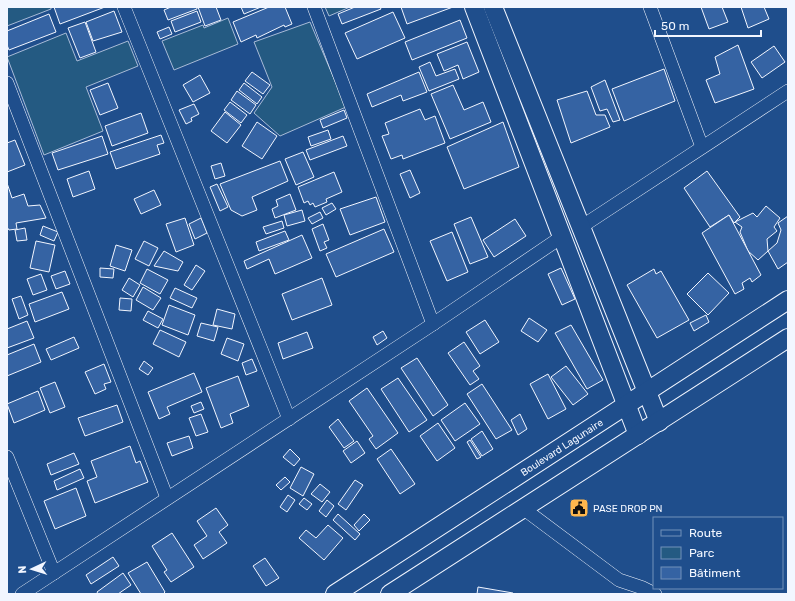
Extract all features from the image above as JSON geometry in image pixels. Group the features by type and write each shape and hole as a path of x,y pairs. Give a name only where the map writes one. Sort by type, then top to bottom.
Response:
{"main road":[{"path":"474,7 638,435"},
{"path":"493,7 659,422"},
{"name":"Boulevard Lagunaire","path":"335,594 788,300"},
{"path":"390,594 788,338"}],"street":[{"path":"124,7 289,418"},
{"path":"314,7 433,324"},
{"path":"650,7 702,147"},
{"path":"7,83 167,498"},
{"path":"581,227 788,91"},
{"path":"22,594 433,324 562,236"},
{"path":"7,457 54,573"},
{"path":"524,509 619,580 644,588 655,594"}],"green space":[{"path":"7,7 51,7 51,9 7,26"},
{"path":"325,7 350,7 329,16"},
{"path":"228,18 238,44 174,70 162,41 203,25 204,28"},
{"path":"310,22 346,107 280,136 254,113 272,87 254,42"},
{"path":"66,33 77,61 128,41 138,66 86,87 103,131 44,155 7,57"}],"building":[{"path":"54,7 105,7 60,24"},
{"path":"171,7 197,7 197,9 168,20 164,10"},
{"path":"198,7 216,7 221,20 205,26"},
{"path":"241,7 261,7 244,14"},
{"path":"269,7 285,7 292,24 285,27 284,25 257,38 256,35 241,42 233,22"},
{"path":"355,7 380,7 381,9 342,24 338,14"},
{"path":"401,7 453,7 407,24"},
{"path":"701,7 722,7 728,22 709,29"},
{"path":"741,7 764,7 769,19 748,28"},
{"path":"114,11 122,32 93,41 86,22"},
{"path":"197,11 201,22 175,32 171,21"},
{"path":"393,12 405,38 357,59 345,33"},
{"path":"49,14 56,32 9,50 7,45 7,31"},
{"path":"460,20 467,38 412,60 405,42"},
{"path":"85,22 96,52 80,58 68,28"},
{"path":"169,27 172,34 160,39 157,32"},
{"path":"467,42 479,72 463,79 458,65 444,71 437,54"},
{"path":"738,45 754,89 715,103 706,80 720,74 715,57"},
{"path":"774,46 785,62 762,78 751,62"},
{"path":"430,62 436,76 455,69 459,79 429,91 419,67"},
{"path":"664,69 675,101 624,121 612,89"},
{"path":"252,72 270,85 263,94 245,81"},
{"path":"419,72 427,92 403,101 401,95 372,107 367,94"},
{"path":"200,75 210,93 193,102 183,85"},
{"path":"605,80 620,120 613,122 607,109 600,111 591,87"},
{"path":"108,83 118,108 100,115 90,90"},
{"path":"244,83 262,97 257,104 239,90"},
{"path":"453,85 464,110 483,102 491,122 450,139 431,94"},
{"path":"237,91 256,105 250,114 231,100"},
{"path":"587,91 596,115 605,115 610,127 571,143 557,100"},
{"path":"230,102 247,115 241,123 224,110"},
{"path":"194,104 199,114 191,118 192,121 186,124 179,110"},
{"path":"420,109 425,120 435,116 445,143 403,159 402,155 391,159 382,136 389,134 385,123"},
{"path":"344,110 347,118 323,128 320,120"},
{"path":"225,112 241,125 227,143 211,131"},
{"path":"141,113 148,133 112,146 105,126"},
{"path":"257,122 277,136 262,159 242,146"},
{"path":"503,122 519,167 464,189 447,147"},
{"path":"328,130 331,139 311,146 308,137"},
{"path":"161,135 164,143 157,145 160,154 116,169 110,152"},
{"path":"102,136 108,154 58,170 52,153"},
{"path":"343,136 347,146 310,160 306,150"},
{"path":"15,140 25,165 7,172 7,143"},
{"path":"303,152 314,177 296,185 285,159"},
{"path":"280,161 288,181 252,197 257,210 242,216 231,210 220,184"},
{"path":"221,163 225,176 215,179 211,166"},
{"path":"410,170 420,193 410,198 400,174"},
{"path":"89,171 95,189 73,197 67,179"},
{"path":"707,171 740,217 734,223 729,215 710,227 684,188"},
{"path":"334,172 342,192 326,199 327,202 315,207 313,203 310,205 308,201 304,203 298,187"},
{"path":"7,183 12,198 24,194 28,206 40,205 46,218 16,223 17,229 9,230 7,227"},
{"path":"217,184 228,207 220,211 210,187"},
{"path":"154,190 161,205 141,214 134,199"},
{"path":"290,194 296,210 275,218 272,209 278,206 276,200"},
{"path":"376,197 385,222 350,235 340,209"},
{"path":"332,203 336,209 326,215 322,208"},
{"path":"766,206 780,218 774,227 777,231 767,239 768,251 758,260 748,251 740,232 742,227 735,222 753,213 757,217"},
{"path":"302,210 305,221 287,226 284,215"},
{"path":"320,212 323,218 312,224 308,218"},
{"path":"729,215 761,275 752,282 750,278 742,283 744,289 735,294 702,233"},
{"path":"788,216 788,262 778,269 768,251 777,243 781,230 778,223"},
{"path":"471,217 488,257 470,264 454,224"},
{"path":"185,218 194,245 176,252 166,224"},
{"path":"201,218 207,233 195,239 189,224"},
{"path":"515,219 526,236 494,257 483,240"},
{"path":"282,221 284,228 266,234 263,227"},
{"path":"323,224 329,240 324,242 327,248 320,251 312,229"},
{"path":"43,226 58,232 54,241 40,235"},
{"path":"25,228 27,240 17,241 15,230"},
{"path":"384,229 394,252 336,277 326,254"},
{"path":"285,231 289,240 259,251 256,242"},
{"path":"452,232 468,272 447,281 430,241"},
{"path":"302,235 312,258 275,274 269,259 247,269 244,261"},
{"path":"36,241 55,245 49,272 30,268"},
{"path":"144,241 158,248 149,266 135,259"},
{"path":"116,245 132,250 125,271 110,266"},
{"path":"164,251 183,262 178,271 154,266"},
{"path":"196,265 205,271 192,290 184,285"},
{"path":"100,268 114,269 113,278 100,277"},
{"path":"561,268 575,299 562,305 548,274"},
{"path":"147,269 168,280 160,294 140,283"},
{"path":"654,269 656,274 661,271 689,320 657,338 627,285"},
{"path":"65,271 70,284 56,289 51,276"},
{"path":"708,273 729,293 708,315 687,294"},
{"path":"41,274 47,290 33,295 27,279"},
{"path":"129,278 140,285 133,297 122,290"},
{"path":"322,278 332,305 292,320 282,294"},
{"path":"143,287 161,298 153,310 136,300"},
{"path":"175,288 197,298 192,308 170,298"},
{"path":"62,292 69,309 35,322 29,304"},
{"path":"21,296 28,315 19,319 12,299"},
{"path":"120,298 132,299 131,311 119,310"},
{"path":"169,305 195,315 188,335 162,325"},
{"path":"217,309 235,314 232,329 213,325"},
{"path":"148,311 163,319 158,328 143,320"},
{"path":"706,315 709,322 694,331 690,323"},
{"path":"529,318 547,330 538,342 521,331"},
{"path":"485,320 499,342 480,354 466,332"},
{"path":"27,321 34,338 7,348 7,329"},
{"path":"201,323 218,327 214,341 197,336"},
{"path":"571,325 603,380 587,389 555,333"},
{"path":"160,330 186,342 179,357 153,344"},
{"path":"383,331 387,338 377,345 373,337"},
{"path":"307,332 313,348 283,359 278,343"},
{"path":"74,337 79,348 51,360 46,349"},
{"path":"227,338 244,344 238,361 221,354"},
{"path":"464,342 480,366 473,371 479,379 470,385 448,353"},
{"path":"34,344 41,362 7,376 7,355"},
{"path":"417,358 448,405 433,416 401,368"},
{"path":"252,359 257,371 246,375 242,363"},
{"path":"144,361 153,368 148,375 139,369"},
{"path":"104,364 111,382 104,384 106,389 95,394 85,372"},
{"path":"566,366 588,394 573,405 551,377"},
{"path":"194,373 202,392 167,407 170,414 159,419 148,392"},
{"path":"548,374 566,409 548,419 530,384"},
{"path":"238,376 249,406 230,414 233,423 221,428 206,388"},
{"path":"398,378 427,420 409,432 381,389"},
{"path":"55,382 65,407 50,413 40,388"},
{"path":"482,384 512,430 496,439 467,394"},
{"path":"367,388 398,433 376,449 369,439 373,436 349,401"},
{"path":"38,391 45,410 14,423 7,404"},
{"path":"201,402 204,409 194,413 191,406"},
{"path":"465,403 480,424 455,441 441,420"},
{"path":"117,405 123,422 85,436 78,418"},
{"path":"201,414 208,432 196,436 189,418"},
{"path":"520,414 527,429 518,435 511,420"},
{"path":"338,419 354,441 344,448 329,427"},
{"path":"438,423 455,448 437,461 420,436"},
{"path":"482,431 493,449 482,456 471,439"},
{"path":"189,436 193,448 172,456 167,443"},
{"path":"470,440 481,457 477,459 467,442"},
{"path":"357,441 365,453 351,463 343,451"},
{"path":"130,446 136,463 140,461 148,482 95,503 87,481 97,477 91,461"},
{"path":"290,449 300,459 294,466 283,457"},
{"path":"391,449 415,484 400,494 377,459"},
{"path":"74,453 79,464 51,475 47,464"},
{"path":"301,467 314,474 303,496 290,488"},
{"path":"80,469 84,478 57,490 54,481"},
{"path":"285,477 290,482 281,490 276,485"},
{"path":"355,480 363,485 346,510 338,504"},
{"path":"320,484 330,492 322,502 311,494"},
{"path":"76,488 86,516 55,529 44,501"},
{"path":"288,495 295,500 287,512 280,507"},
{"path":"304,498 312,504 307,510 299,504"},
{"path":"327,500 334,506 326,517 319,511"},
{"path":"216,508 228,525 219,532 227,543 203,559 194,545 207,536 197,521"},
{"path":"338,514 360,534 355,540 333,520"},
{"path":"364,514 370,520 359,531 354,525"},
{"path":"328,525 343,538 324,560 299,538 306,530 316,538"},
{"path":"172,533 194,567 171,582 164,572 167,570 152,546"},
{"path":"113,557 119,566 91,584 86,575"},
{"path":"265,558 279,578 266,586 253,566"},
{"path":"147,562 165,592 163,594 141,594 128,573"},
{"path":"123,573 131,585 118,594 98,594 97,592"},
{"path":"478,587 513,593 513,594 477,594"}],"place":[{"name":"PASE DROP PN","path":"579,508"}]}
